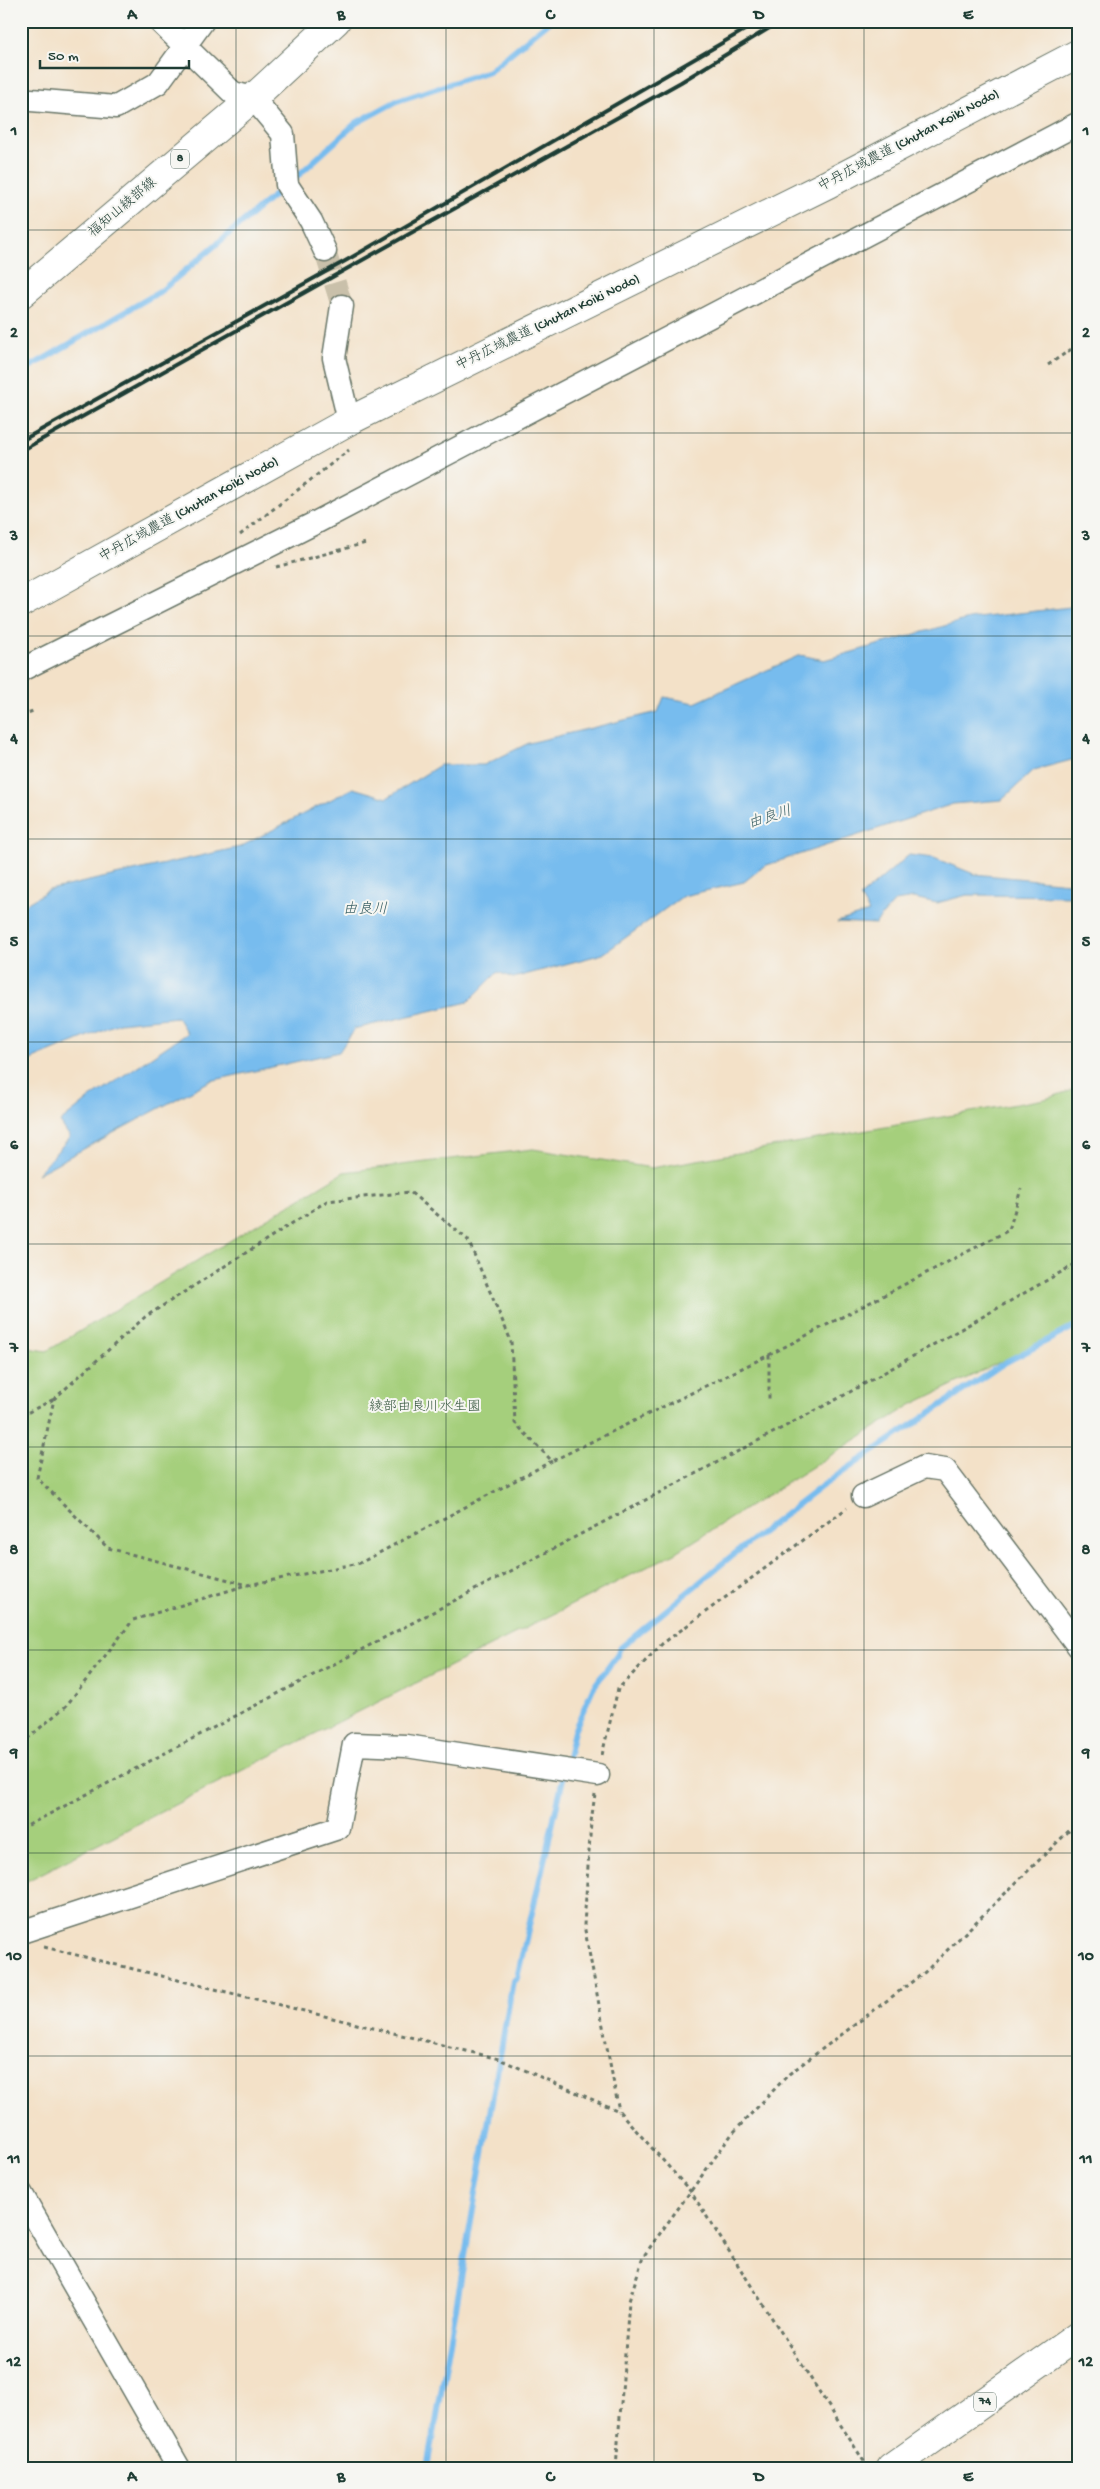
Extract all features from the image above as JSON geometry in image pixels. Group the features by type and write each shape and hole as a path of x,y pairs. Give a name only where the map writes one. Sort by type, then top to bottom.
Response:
{"street":[{"path":"159,21 234,93 253,98 283,134 287,185 311,221 325,251"},
{"path":"31,100 116,106 158,83 203,21"},
{"name":"福知山綾部線","path":"21,294 253,98 336,21"},
{"name":"中丹広域農道 (Chutan Koiki Nodo)","path":"21,603 349,421 828,184 1079,52"},
{"path":"21,670 315,523 1079,123"},
{"path":"342,306 334,358 349,421"},
{"path":"863,1496 924,1466 945,1470 1079,1647"},
{"path":"21,1932 338,1828 354,1744 406,1746 598,1775"},
{"path":"21,2193 179,2468"},
{"name":"74","path":"891,2468 1079,2335"}],"path":[{"path":"1048,365 1079,344"},
{"path":"21,715 33,711"},
{"path":"21,1744 66,1706 133,1620 248,1585 360,1563 552,1461 769,1355 1009,1230 1021,1189"},
{"path":"21,1416 54,1399 145,1317 327,1201 410,1192 468,1240 510,1341 515,1423 552,1461"},
{"path":"21,1829 841,1397 1079,1262"},
{"path":"769,1355 769,1401"},
{"path":"54,1399 37,1478 108,1548 248,1585"},
{"path":"619,2112 584,1925 591,1822 605,1737 618,1689 662,1644 863,1496"},
{"path":"616,2468 629,2301 643,2257 732,2134 789,2074 925,1972 1079,1821"},
{"path":"40,1946 499,2059 619,2112 691,2192 869,2468"}],"green space":[{"name":"綾部由良川水生園","path":"1079,1088 1079,1324 911,1405 675,1553 219,1782 21,1884 21,1347 47,1351 344,1172 533,1149 652,1168 1045,1099"}],"water":[{"name":"由良川","path":"1079,606 1079,758 1034,770 1002,800 953,804 764,866 744,882 683,896 603,954 513,978 498,972 468,1002 354,1029 339,1052 210,1081 37,1174 70,1137 60,1122 90,1098 187,1033 177,1017 119,1023 21,1064 21,907 49,890 240,847 353,788 387,798 440,765 484,765 529,743 658,712 664,697 695,703 800,655 824,660 969,619"},
{"path":"909,855 934,858 974,874 1079,884 1079,896 967,895 937,903 914,898 895,901 875,924 837,922 869,912 860,897"}],"waterway":[{"path":"293,180 356,123 397,101 489,71 550,21"},
{"path":"21,372 161,291 283,188"},
{"path":"428,2468 513,1981 517,1978 574,1731 593,1688 618,1654 619,1649 729,1558 822,1486 1004,1363 1079,1324"}],"tunnel":[{"path":"325,251 342,306"}],"railway":[{"path":"21,441 347,260 760,21"},
{"path":"21,451 681,82 781,21"}]}
